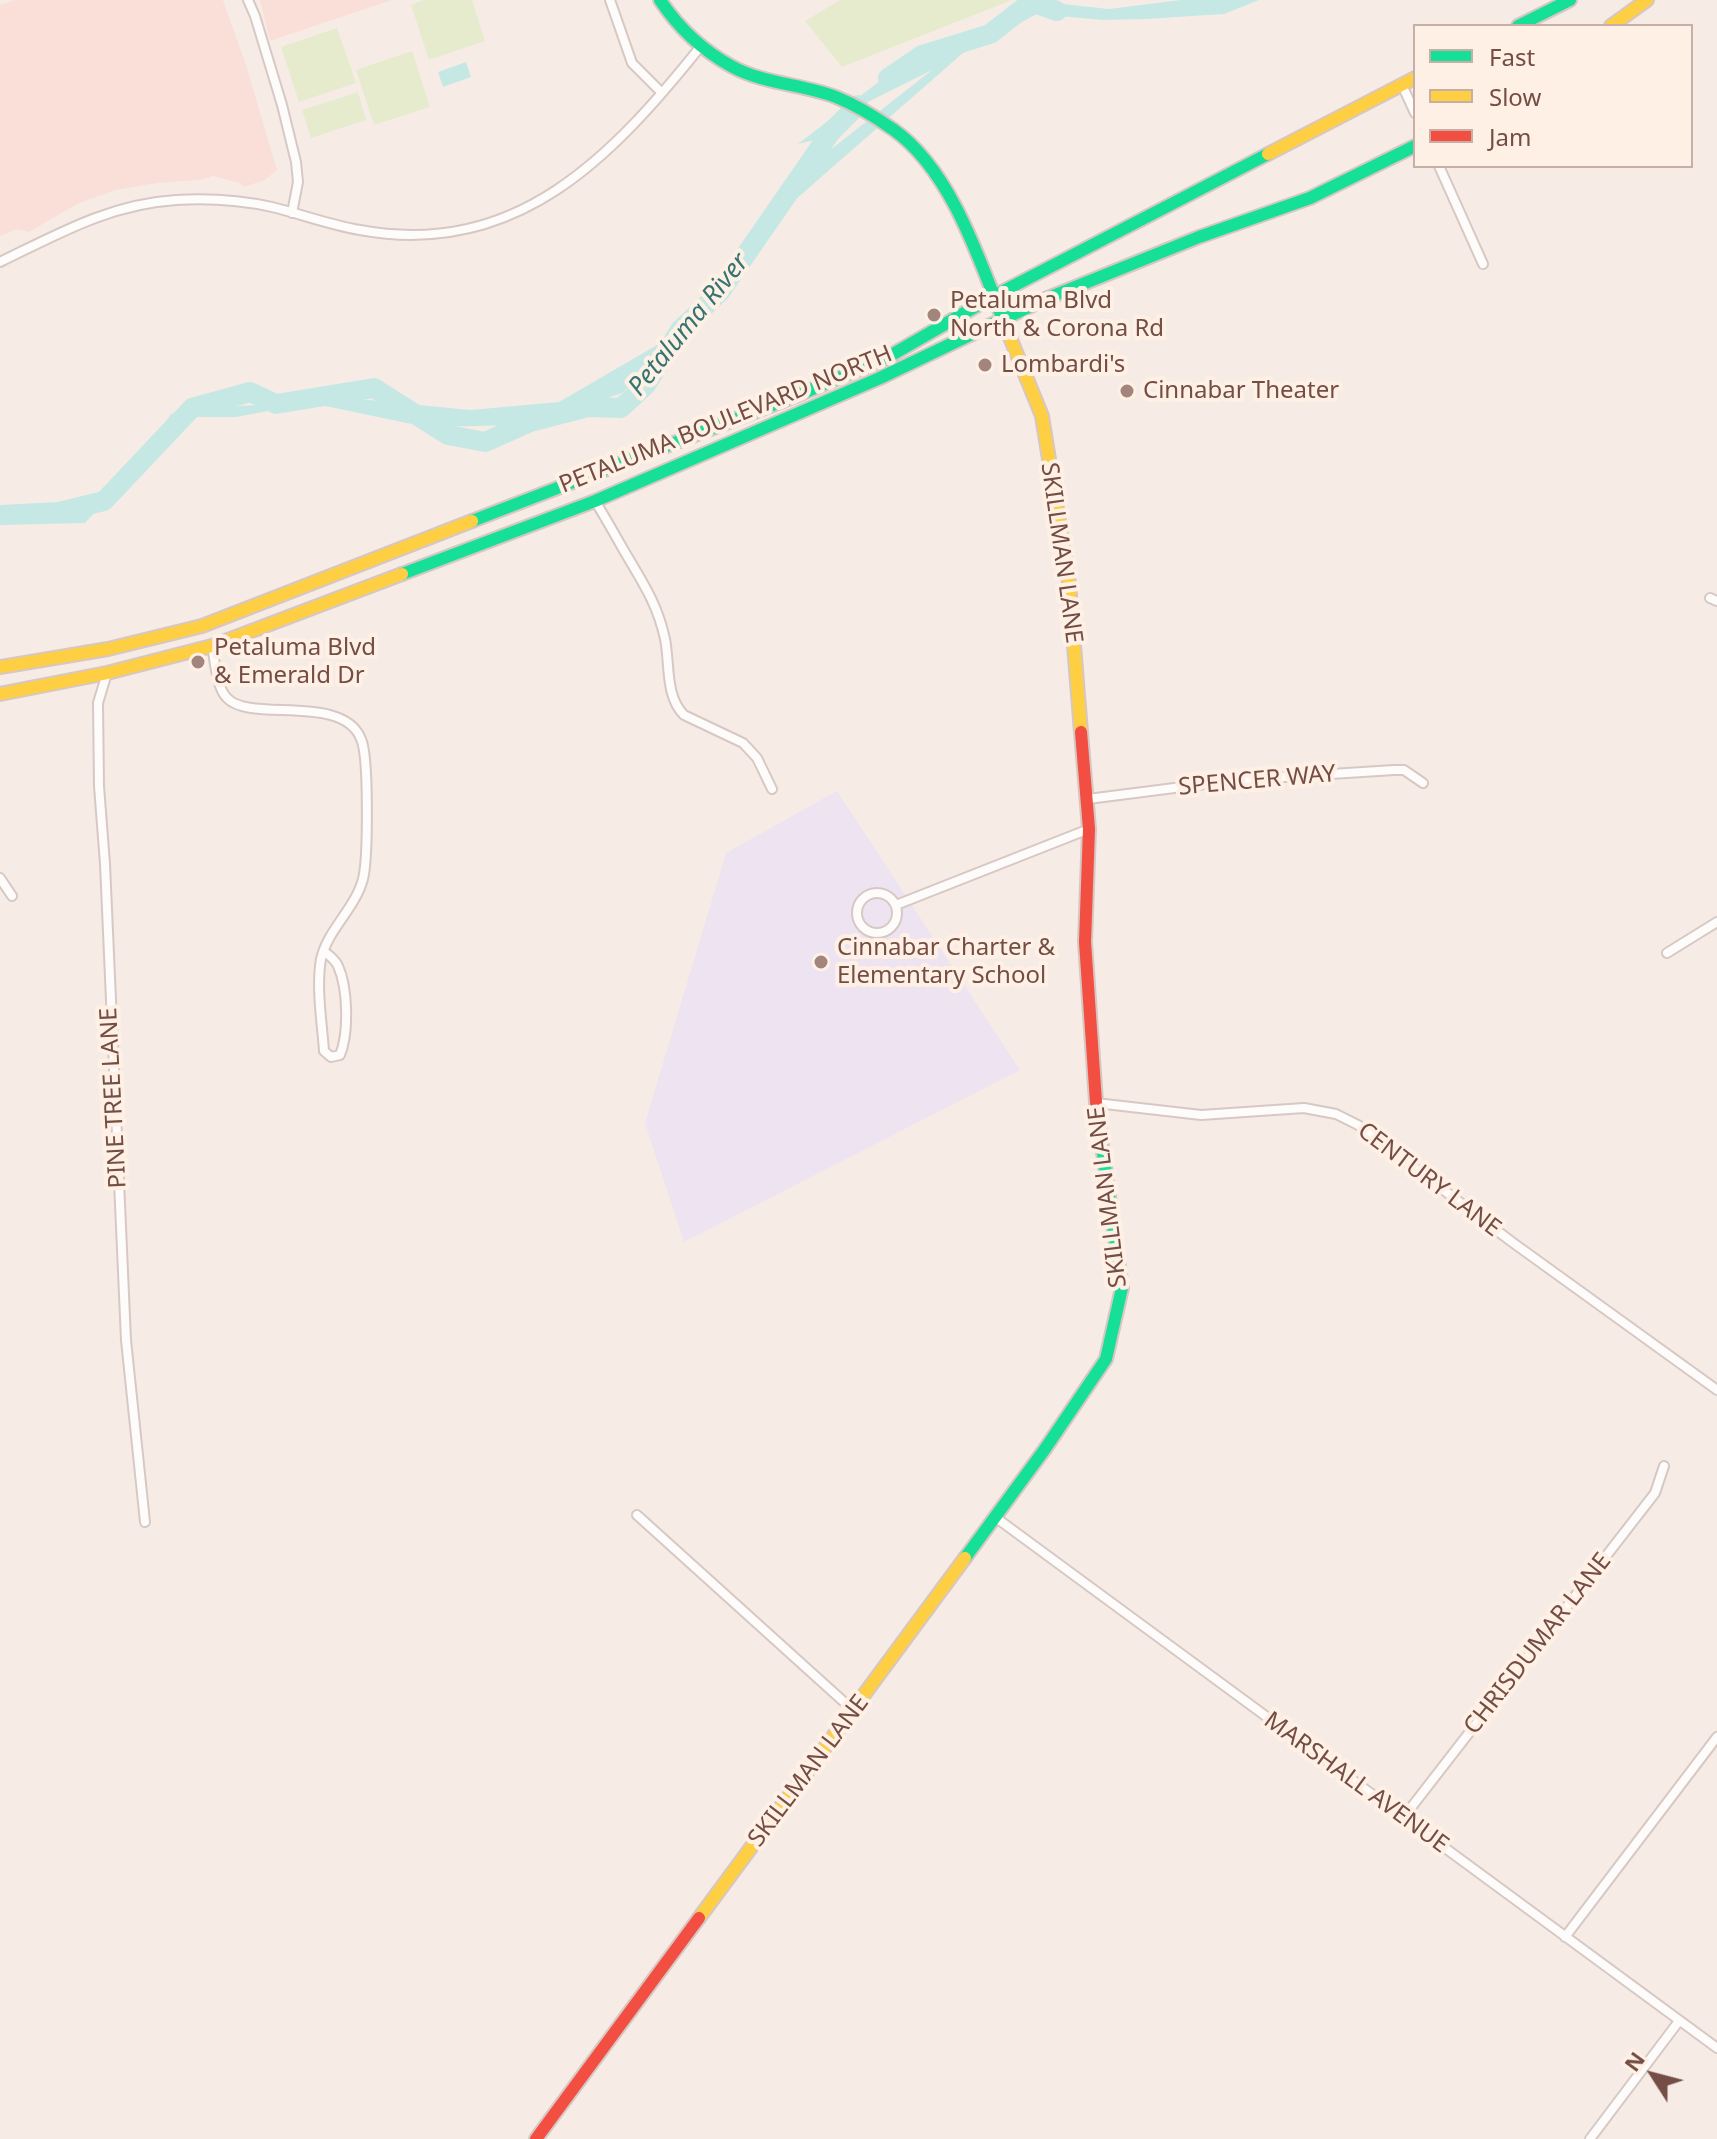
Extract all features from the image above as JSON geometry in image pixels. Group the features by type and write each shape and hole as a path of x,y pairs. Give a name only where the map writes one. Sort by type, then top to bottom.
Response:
{"main road":[{"name":"SKILLMAN LANE","path":"536,2139 854,1711 1106,1359 1122,1288 1096,1103 1085,942 1088,799 1069,583 1042,416 956,205 919,154 896,131 835,97 744,72 701,46 673,20 660,0"},
{"path":"1522,24 1570,0"},
{"path":"1614,24 1647,0"},
{"name":"PETALUMA BOULEVARD NORTH","path":"0,667 108,649 202,626 801,394 888,357 992,297 1413,79"},
{"name":"PETALUMA BOULEVARD NORTH","path":"0,694 107,673 212,646 595,501 880,378 1043,300 1199,237 1310,198 1413,147"}],"street":[{"path":"248,0 282,105 296,162 298,182 292,213"},
{"path":"610,0 632,63 662,93"},
{"path":"0,262 80,222 149,203 173,200 222,200 292,213 355,230 399,236 474,229 530,207 585,171 636,123 701,46"},
{"path":"1402,85 1413,109"},
{"path":"1440,168 1483,264"},
{"path":"595,501 646,584 655,605 677,709 743,743 757,758 772,789"},
{"path":"212,646 221,689 227,699 258,708 331,715 352,727 361,738 365,767 363,878 353,902 332,932 324,951 320,982 324,1051 331,1057 340,1055 347,1039 347,1018 339,968 324,951"},
{"name":"PINE TREE LANE","path":"107,673 98,703 99,786 126,1340 145,1522"},
{"name":"SPENCER WAY","path":"1088,799 1237,780 1394,770 1404,770 1423,783"},
{"path":"896,905 1089,829"},
{"path":"0,878 12,896"},
{"path":"867,895 887,895 896,905 898,911 894,924 884,933 871,933 857,919 858,905 867,895"},
{"path":"1667,953 1717,922"},
{"name":"CENTURY LANE","path":"1096,1103 1201,1115 1304,1108 1336,1114 1358,1125 1512,1242 1717,1390"},
{"name":"CHRISDUMAR LANE","path":"1403,1818 1655,1493 1664,1466"},
{"path":"637,1515 854,1711"},
{"name":"MARSHALL AVENUE","path":"995,1517 1717,2048"},
{"path":"1565,1937 1717,1737"},
{"path":"1590,2139 1679,2021"}],"shaded area":[{"path":"15,0 223,0 277,170 265,180 244,187 213,176 116,190 79,203 29,232 18,229 0,236 0,5"},
{"path":"260,0 392,0 270,41"},
{"name":"Cinnabar Charter & Elementary School","path":"837,791 1020,1070 684,1242 645,1123 726,853"}],"green space":[{"path":"424,0 472,0 485,41 429,60 411,5"},
{"path":"840,0 1012,0 842,67 805,21"},
{"path":"337,28 356,83 299,102 281,47"},
{"path":"412,51 430,107 374,125 356,70"},
{"path":"358,92 366,120 311,138 302,110"}],"water":[{"path":"1181,0 1259,0 1224,14 1145,19 1103,20 1037,14 963,53 771,221 692,327 622,393 527,425 426,427 311,403 236,417 188,417 85,523 0,525 0,512 29,518 85,512 150,446 171,414 202,408 258,405 298,393 470,410 559,402 669,338 723,279 797,176 932,70 868,102 819,139 798,144 894,70 967,42 1035,1 1109,9"},
{"path":"466,62 471,77 443,87 438,72"}],"waterway":[{"name":"Petaluma River","path":"888,78 922,55 990,34 1031,2 1057,11"},
{"name":"Petaluma River","path":"0,515 59,512 104,501 192,408 250,392 276,404 374,388 448,435 485,442 530,422 588,407 621,408 646,385 680,330 720,292 830,133 858,105"}],"traffic: fast":[{"path":"660,0 691,37 731,66 756,77 844,100 887,125 915,148 933,170 963,221 1007,330"},
{"path":"1522,24 1570,0"},
{"path":"402,574 595,501 880,378 1043,300 1199,237 1310,198 1413,147"},
{"path":"472,521 801,394 888,357 992,297 1268,154"},
{"path":"965,1558 1106,1359 1122,1288 1096,1102"}],"traffic: slow":[{"path":"1614,24 1647,0"},
{"path":"1268,154 1413,79"},
{"path":"1007,330 1042,416 1069,583 1081,732"},
{"path":"0,667 108,649 202,626 472,521"},
{"path":"0,694 107,673 212,646 402,574"},
{"path":"699,1918 965,1558"}],"traffic: jam":[{"path":"1081,732 1089,829 1085,942 1096,1102"},
{"path":"536,2139 699,1918"}],"place":[{"name":"Petaluma Blvd North & Corona Rd","path":"934,315"},
{"name":"Lombardi's","path":"985,365"},
{"name":"Cinnabar Theater","path":"1127,391"},
{"name":"Petaluma Blvd & Emerald Dr","path":"198,662"},
{"name":"Cinnabar Charter & Elementary School","path":"821,962"}]}
